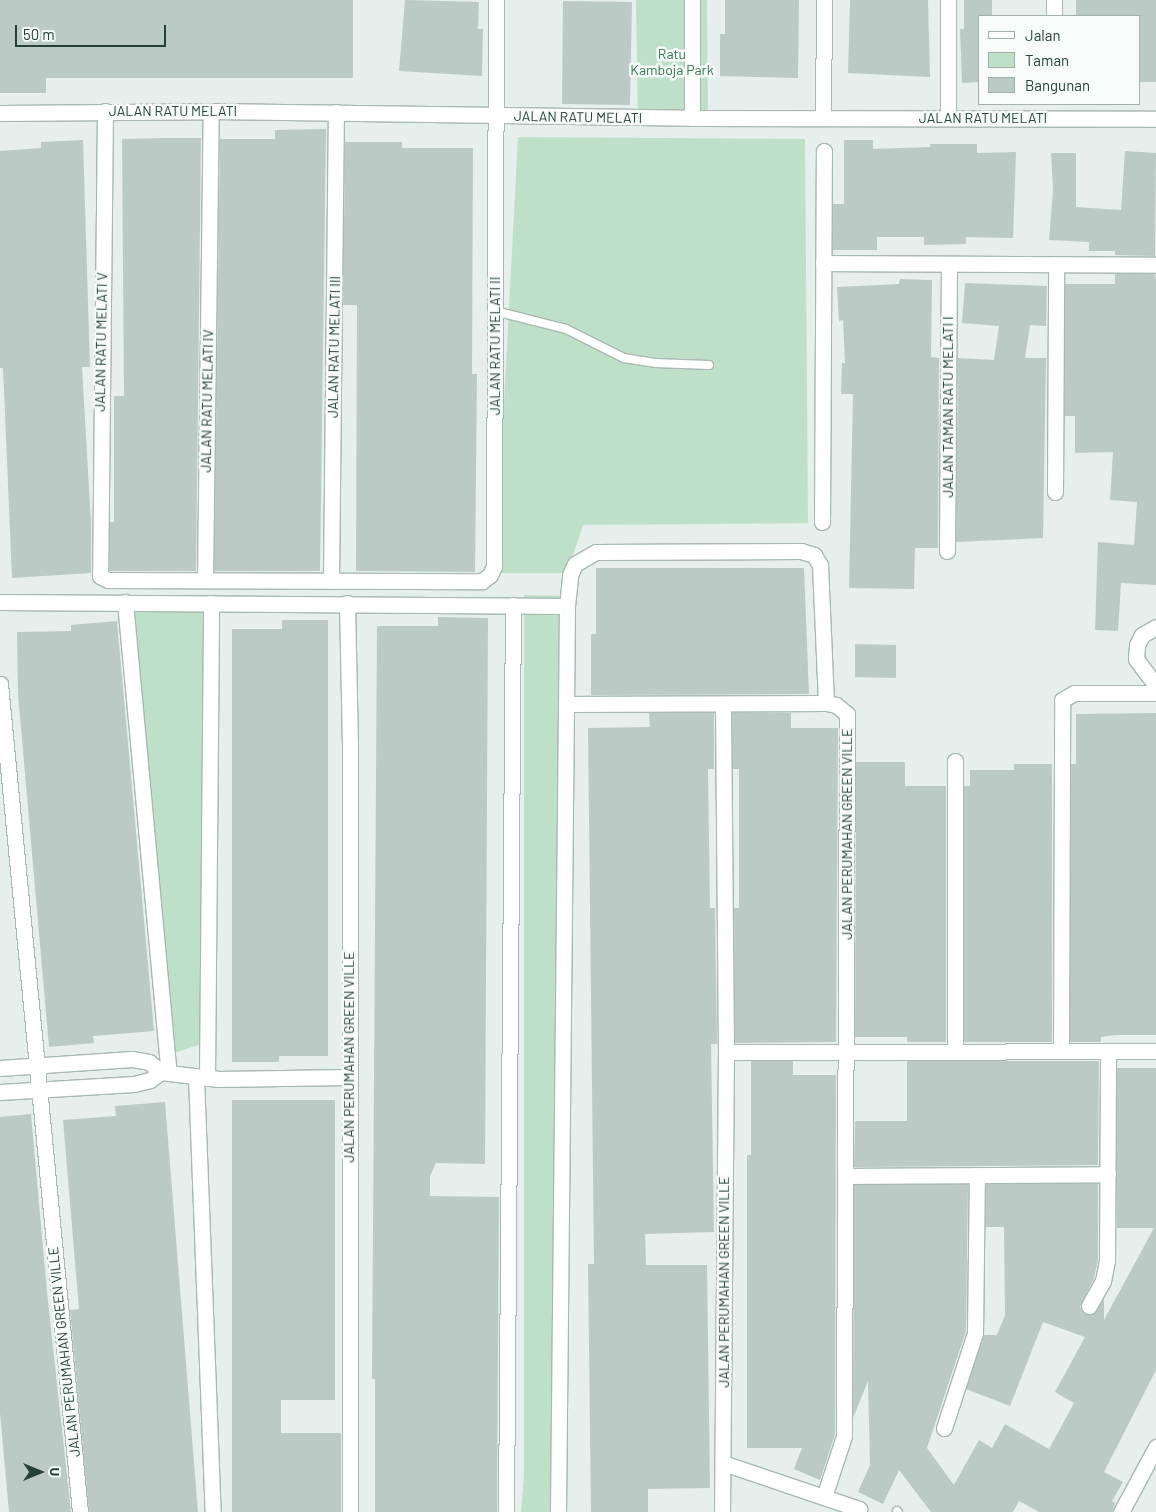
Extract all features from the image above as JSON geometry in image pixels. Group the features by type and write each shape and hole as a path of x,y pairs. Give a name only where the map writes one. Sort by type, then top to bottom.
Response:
{"street":[{"name":"JALAN RATU MELATI II","path":"332,581 482,581 490,575 494,566 496,0"},
{"path":"692,0 692,118"},
{"path":"823,118 824,0"},
{"path":"948,0 948,118"},
{"path":"1054,0 1054,15"},
{"name":"JALAN RATU MELATI V","path":"104,111 98,572 108,580 205,580"},
{"name":"JALAN RATU MELATI","path":"0,113 211,111 692,118 948,118 1054,111 1156,119"},
{"name":"JALAN RATU MELATI IV","path":"205,580 211,111"},
{"name":"JALAN RATU MELATI III","path":"332,581 336,112"},
{"path":"822,522 824,151"},
{"path":"823,263 1156,265"},
{"name":"JALAN TAMAN RATU MELATI I","path":"947,550 949,264"},
{"path":"1055,492 1056,264"},
{"path":"558,1512 567,606 570,575 575,564 596,552 801,550 814,555 820,565 826,703"},
{"path":"205,580 332,581"},
{"path":"0,602 567,606"},
{"path":"125,602 165,1072"},
{"path":"211,603 201,1078 213,1512"},
{"name":"JALAN PERUMAHAN GREEN VILLE","path":"348,603 350,742 348,1077 350,1512"},
{"path":"506,1512 513,605"},
{"path":"1156,627 1142,635 1137,645 1136,659 1156,686"},
{"name":"JALAN PERUMAHAN GREEN VILLE","path":"0,684 35,1065 80,1512"},
{"path":"1061,1050 1062,700 1074,694 1156,693"},
{"name":"JALAN PERUMAHAN GREEN VILLE","path":"566,704 723,706 826,703 836,704 847,714 848,1176 844,1436 824,1498"},
{"name":"JALAN PERUMAHAN GREEN VILLE","path":"722,1512 726,1052 723,706"},
{"path":"955,761 955,1050"},
{"path":"1089,1306 1103,1281 1107,1261 1108,1051"},
{"path":"726,1052 1156,1051"},
{"path":"0,1068 132,1059 149,1062 165,1072 201,1078 348,1077"},
{"path":"0,1092 134,1084 150,1080 165,1072"},
{"path":"848,1176 1108,1174"},
{"path":"944,1428 975,1333 977,1175"},
{"path":"1121,1512 1156,1447"},
{"path":"723,1463 824,1498 859,1508"}],"lane":[{"path":"495,311 566,329 624,358 654,363 709,366"}],"green space":[{"name":"Ratu Kamboja Park","path":"636,0 707,0 708,125 638,123"},
{"path":"518,137 805,139 808,523 583,525 567,573 495,573"},
{"path":"524,595 567,596 553,1512 521,1512 524,1476"},
{"path":"132,610 209,611 207,1042 168,1055"}],"building":[{"path":"0,0 353,0 353,78 46,78 46,93 0,93"},
{"path":"405,0 479,2 478,29 483,29 482,76 399,71"},
{"path":"725,0 799,0 798,78 720,76 720,34 725,34"},
{"path":"850,0 928,0 930,77 848,73"},
{"path":"964,0 992,0 992,15 978,15 978,82 962,83 960,29 964,29"},
{"path":"1076,0 1156,0 1156,82 1141,82 1141,15 1076,15"},
{"path":"563,1 632,2 630,105 562,104"},
{"path":"326,129 320,571 214,571 220,139 275,139 275,130"},
{"path":"201,138 196,571 110,571 110,522 114,522 114,396 124,396 122,139"},
{"path":"83,140 90,367 82,367 91,523 91,573 12,578 3,368 0,368 0,151 41,148 41,142"},
{"path":"844,140 873,140 873,149 930,147 930,144 977,144 977,153 1016,152 1013,238 966,237 966,244 924,245 924,237 877,237 877,250 833,250 833,204 844,204"},
{"path":"345,142 402,142 402,148 473,148 472,374 477,374 475,572 356,571 357,305 343,305"},
{"path":"1125,151 1156,153 1155,256 1115,255 1115,251 1089,251 1089,242 1049,240 1053,190 1051,153 1076,153 1076,207 1121,210"},
{"path":"1115,274 1155,274 1156,281 1156,585 1121,583 1118,631 1095,630 1098,542 1134,545 1137,502 1110,500 1113,452 1075,453 1075,416 1065,416 1065,284 1115,284"},
{"path":"900,279 932,280 931,357 939,358 938,548 915,548 914,589 849,588 853,394 841,394 842,363 845,363 843,320 839,321 837,287 899,284"},
{"path":"965,283 1047,286 1046,326 1030,325 1025,358 1046,358 1043,538 956,542 958,358 994,360 999,326 962,323"},
{"path":"596,568 804,568 809,694 591,695 591,634 596,634"},
{"path":"438,617 488,618 485,1164 436,1163 430,1176 430,1196 499,1197 497,1512 375,1512 375,1379 372,1379 377,626 438,626"},
{"path":"282,620 328,620 328,1056 279,1056 279,1062 232,1062 232,629 282,629"},
{"path":"117,621 154,1031 93,1036 94,1043 49,1047 18,694 17,632 71,631 71,625"},
{"path":"855,644 896,645 896,678 855,677"},
{"path":"649,713 714,713 714,769 708,769 710,908 715,908 717,1044 711,1044 714,1232 645,1234 646,1265 707,1265 710,1488 648,1489 648,1512 591,1512 588,1264 594,1264 588,728 650,727"},
{"path":"732,713 791,713 791,728 838,728 836,1042 735,1043 734,908 739,908 739,769 733,769"},
{"path":"1156,713 1156,1035 1115,1035 1101,1037 1101,1042 1070,1042 1071,764 1076,764 1076,714"},
{"path":"856,762 905,762 905,786 946,786 946,1042 907,1042 907,1037 855,1037"},
{"path":"1014,764 1052,764 1052,1042 964,1042 964,786 970,786 970,770 1014,770"},
{"path":"751,1061 793,1061 793,1075 836,1075 835,1434 820,1480 794,1469 802,1448 747,1448 747,1155 751,1155"},
{"path":"907,1061 1099,1061 1098,1165 854,1167 855,1121 907,1121"},
{"path":"1117,1068 1156,1068 1156,1370 1104,1472 1123,1482 1112,1501 1115,1503 1112,1512 1039,1512 1019,1501 1013,1512 931,1512 899,1470 883,1504 858,1492 870,1465 868,1381 853,1418 854,1185 968,1184 966,1331 927,1448 954,1485 979,1440 992,1448 1005,1424 1049,1449 1074,1403 1055,1392 1085,1337 1043,1322 1010,1406 966,1389 984,1335 997,1335 1005,1315 1004,1227 986,1227 986,1184 1098,1183 1098,1260 1094,1278 1080,1307 1084,1314 1093,1314 1104,1299 1104,1320 1154,1228 1117,1228"},
{"path":"232,1100 335,1100 335,1400 281,1400 281,1433 341,1433 341,1512 232,1512"},
{"path":"165,1102 198,1512 89,1512 70,1310 79,1309 63,1120 116,1116 115,1106"},
{"path":"31,1114 47,1292 71,1512 9,1512 0,1413 0,1117"}]}
